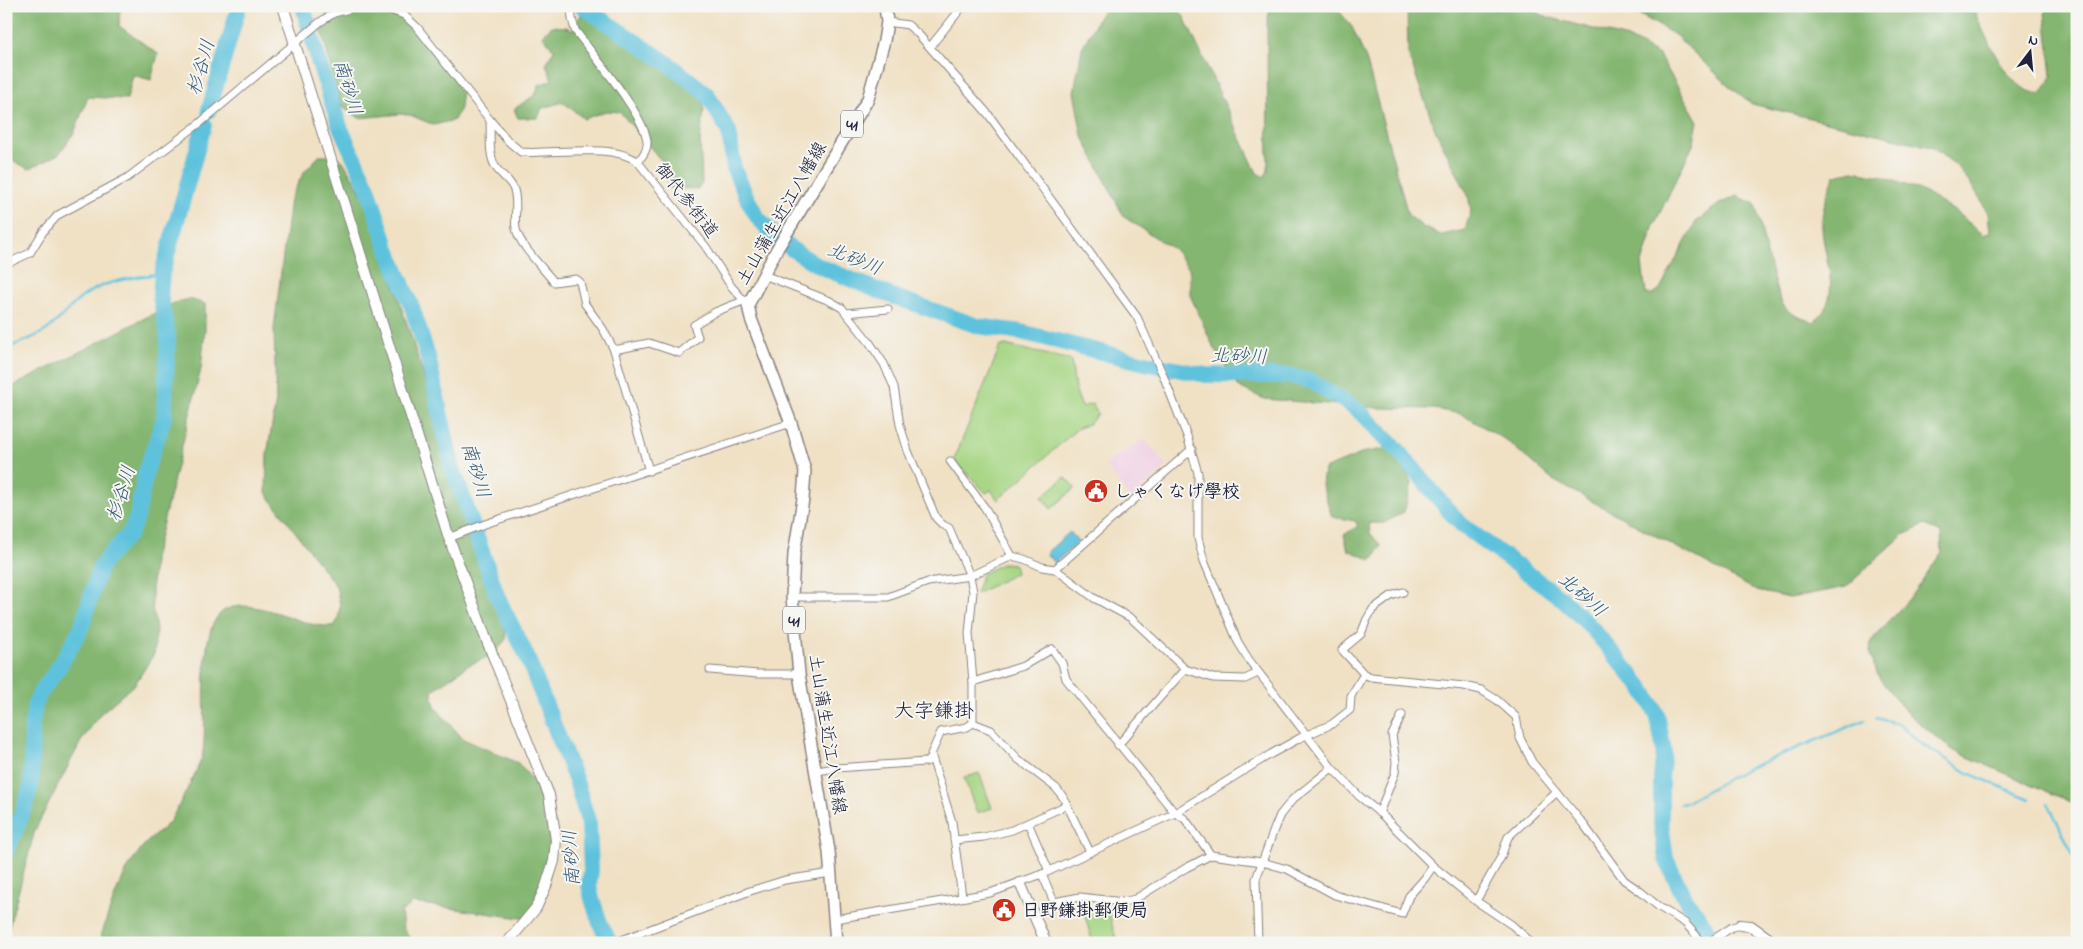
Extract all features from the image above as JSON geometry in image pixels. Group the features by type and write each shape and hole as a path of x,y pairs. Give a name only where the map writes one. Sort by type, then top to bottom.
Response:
{"main road":[{"name":"土山蒲生近江八幡線","path":"836,943 836,919 829,851 799,674 792,597 794,554 803,499 805,471 791,424 746,303 868,99 884,41 885,6"}],"street":[{"path":"283,6 298,40 449,538 485,636 549,795 554,816 556,840 554,861 536,908 507,943"},
{"path":"6,264 30,253 58,215 133,174 200,123 320,22 334,13 360,6"},
{"path":"380,6 404,15 417,27 490,120 512,145 521,152 584,150 633,158 638,162"},
{"path":"930,47 963,6"},
{"name":"御代参街道","path":"571,8 575,30 624,97 638,120 647,142 647,148 638,162 706,247 731,286 746,303"},
{"path":"886,22 908,25 930,47 988,114 1137,317 1163,375 1192,450 1198,473 1198,538 1204,561 1238,642 1258,673 1332,768 1363,800 1379,813 1433,866 1532,943"},
{"path":"490,120 492,156 495,166 508,180 514,190 516,201 515,221 520,240 554,282 576,279 580,282 585,304 603,329 614,350 650,471"},
{"path":"764,275 830,301 846,313 884,364 894,387 900,424 908,451 936,518 949,528 970,576 973,592 969,644 973,682 973,723"},
{"path":"614,350 649,343 679,353 698,336 694,325 715,312 746,303"},
{"path":"846,313 888,309"},
{"path":"449,538 464,531 791,424"},
{"path":"1055,569 1192,450"},
{"path":"950,461 985,508 1012,556"},
{"path":"792,597 888,597 928,582 970,576 1012,556 1042,567 1055,569 1094,598 1131,618 1184,669 1213,678 1245,679 1258,673"},
{"path":"1403,592 1391,596 1373,609 1361,634 1342,650 1364,674 1464,686 1481,690 1497,700 1516,717 1520,738 1532,762 1596,840 1624,880 1659,907 1686,923 1703,943"},
{"path":"973,682 1022,666 1052,649 1062,663 1066,680 1101,720 1118,745 1176,813 1185,820 1212,855"},
{"path":"1118,745 1184,669"},
{"path":"710,670 758,674 799,674"},
{"path":"836,919 990,893 1049,871 1176,813 1271,754 1332,724 1350,710 1351,696 1364,674"},
{"path":"1379,813 1395,773 1396,762 1392,735 1402,715"},
{"path":"962,897 952,822 931,754 941,732 968,727 973,723"},
{"path":"973,723 990,730 1018,759 1056,788 1067,805 1090,852"},
{"path":"816,771 926,762 932,759"},
{"path":"1258,943 1256,879 1280,814 1293,798 1332,768"},
{"path":"1476,901 1501,857 1508,837 1557,792"},
{"path":"954,840 984,837 1012,830 1067,805"},
{"path":"1028,823 1049,871"},
{"path":"1042,874 1054,902 1080,897 1123,902 1135,899 1186,868 1212,855 1262,862 1293,872 1335,895 1402,914 1409,896 1433,866"},
{"path":"620,941 750,891 785,880 830,873"},
{"path":"1020,883 1046,943"},
{"path":"1708,943 1723,932 1740,925 1751,926 1775,943"}],"shaded area":[{"path":"1144,439 1167,466 1131,499 1105,465"}],"green space":[{"path":"6,6 120,6 119,26 158,54 151,80 133,75 127,99 88,97 74,133 59,154 29,169 6,157"},
{"path":"1107,6 1176,6 1184,17 1257,173 1264,177 1268,171 1267,22 1271,6 1335,6 1352,27 1366,59 1408,215 1423,227 1441,235 1465,230 1471,211 1468,195 1436,132 1408,54 1407,6 1524,6 1547,17 1628,38 1659,55 1698,121 1693,145 1654,225 1642,263 1646,294 1653,294 1660,289 1696,222 1719,204 1737,196 1755,204 1772,276 1781,302 1792,314 1814,322 1824,311 1829,299 1831,286 1822,233 1822,220 1825,202 1835,175 1854,171 1881,176 1920,190 1953,210 1984,235 1990,232 1988,213 1976,192 1956,165 1931,147 1752,104 1727,84 1675,35 1625,6 1972,6 1990,46 2007,73 2029,91 2041,94 2052,76 2045,13 2048,6 2077,6 2077,795 2071,802 1952,750 1906,712 1879,678 1870,654 1871,641 1909,599 1942,552 1941,533 1925,525 1903,535 1846,587 1790,598 1757,591 1551,479 1506,440 1461,414 1434,409 1377,408 1264,399 1239,387 1213,346 1190,295 1190,270 1175,250 1124,217 1082,135 1074,92 1082,48 1101,13"},
{"path":"370,10 406,19 462,87 460,108 454,120 434,125 410,115 401,114 359,118 341,105 321,29 339,16"},
{"path":"581,15 659,59 702,93 704,111 700,138 702,183 698,189 669,188 666,166 620,112 606,111 584,119 563,102 542,108 538,118 518,118 514,109 535,95 539,85 552,80 546,64 554,50 542,35 552,26 567,27 572,30"},
{"path":"319,156 334,156 343,161 368,204 505,626 506,639 494,654 467,666 432,691 435,707 463,739 518,763 544,794 555,825 548,884 528,919 413,903 401,912 403,928 413,943 99,943 115,895 126,871 143,846 170,821 202,757 206,654 216,618 227,609 247,606 269,610 316,625 334,626 338,620 340,605 336,586 266,493 267,455 276,401 274,329 290,199 304,172"},
{"path":"189,299 205,304 205,329 201,369 154,559 152,607 156,629 154,654 135,684 100,714 80,743 35,830 6,938 6,390 172,304"},
{"path":"1005,345 1071,360 1075,389 1082,407 1092,404 1098,414 1090,423 1077,429 998,500 991,490 986,493 954,460 1000,347"},
{"path":"1390,448 1399,458 1412,483 1404,512 1384,523 1369,523 1370,533 1381,546 1372,560 1348,550 1344,535 1358,526 1355,521 1332,517 1322,485 1324,469 1366,452"},
{"path":"1065,477 1075,488 1051,509 1042,497"},
{"path":"1003,563 1014,564 1016,573 976,594 982,574"},
{"path":"979,773 992,808 977,813 964,778"},
{"path":"1107,906 1117,943 1093,943 1084,913"}],"water":[{"path":"1070,532 1079,542 1054,563 1046,553"}],"waterway":[{"name":"杉谷川","path":"209,110 239,6"},
{"name":"南砂川","path":"303,6 340,127 368,188 387,247 412,307 428,357 452,466 498,598 525,652 576,781 589,824 591,870 589,885 600,923 610,943"},
{"name":"北砂川","path":"582,6 669,64 707,94 729,132 734,169 758,218 773,234 793,250 819,266 886,294 978,326 1021,332 1145,363 1206,375 1290,376 1311,381 1357,409 1398,450 1462,525 1561,598 1591,627 1643,689 1657,714 1664,751 1661,777 1661,823 1666,859 1683,895 1717,943"},
{"name":"杉谷川","path":"6,852 23,812 31,786 32,723 35,705 40,693 60,665 81,628 99,570 106,559 130,533 137,517 146,471 164,418 168,337 160,296 162,273 204,125"},
{"path":"6,349 48,329 78,300 93,290 117,281 162,273"},
{"path":"1876,718 1899,724 1917,741 1968,773 2030,799"},
{"path":"1680,804 1742,771 1865,720"},
{"name":"北砂川","path":"1661,802 1667,803"},
{"path":"2048,803 2077,862"}],"place":[{"name":"しゃくなげ學校","path":"1096,491"},
{"name":"日野鎌掛郵便局","path":"1004,910"}],"district":[{"name":"大字鎌掛","path":"934,710"}]}
